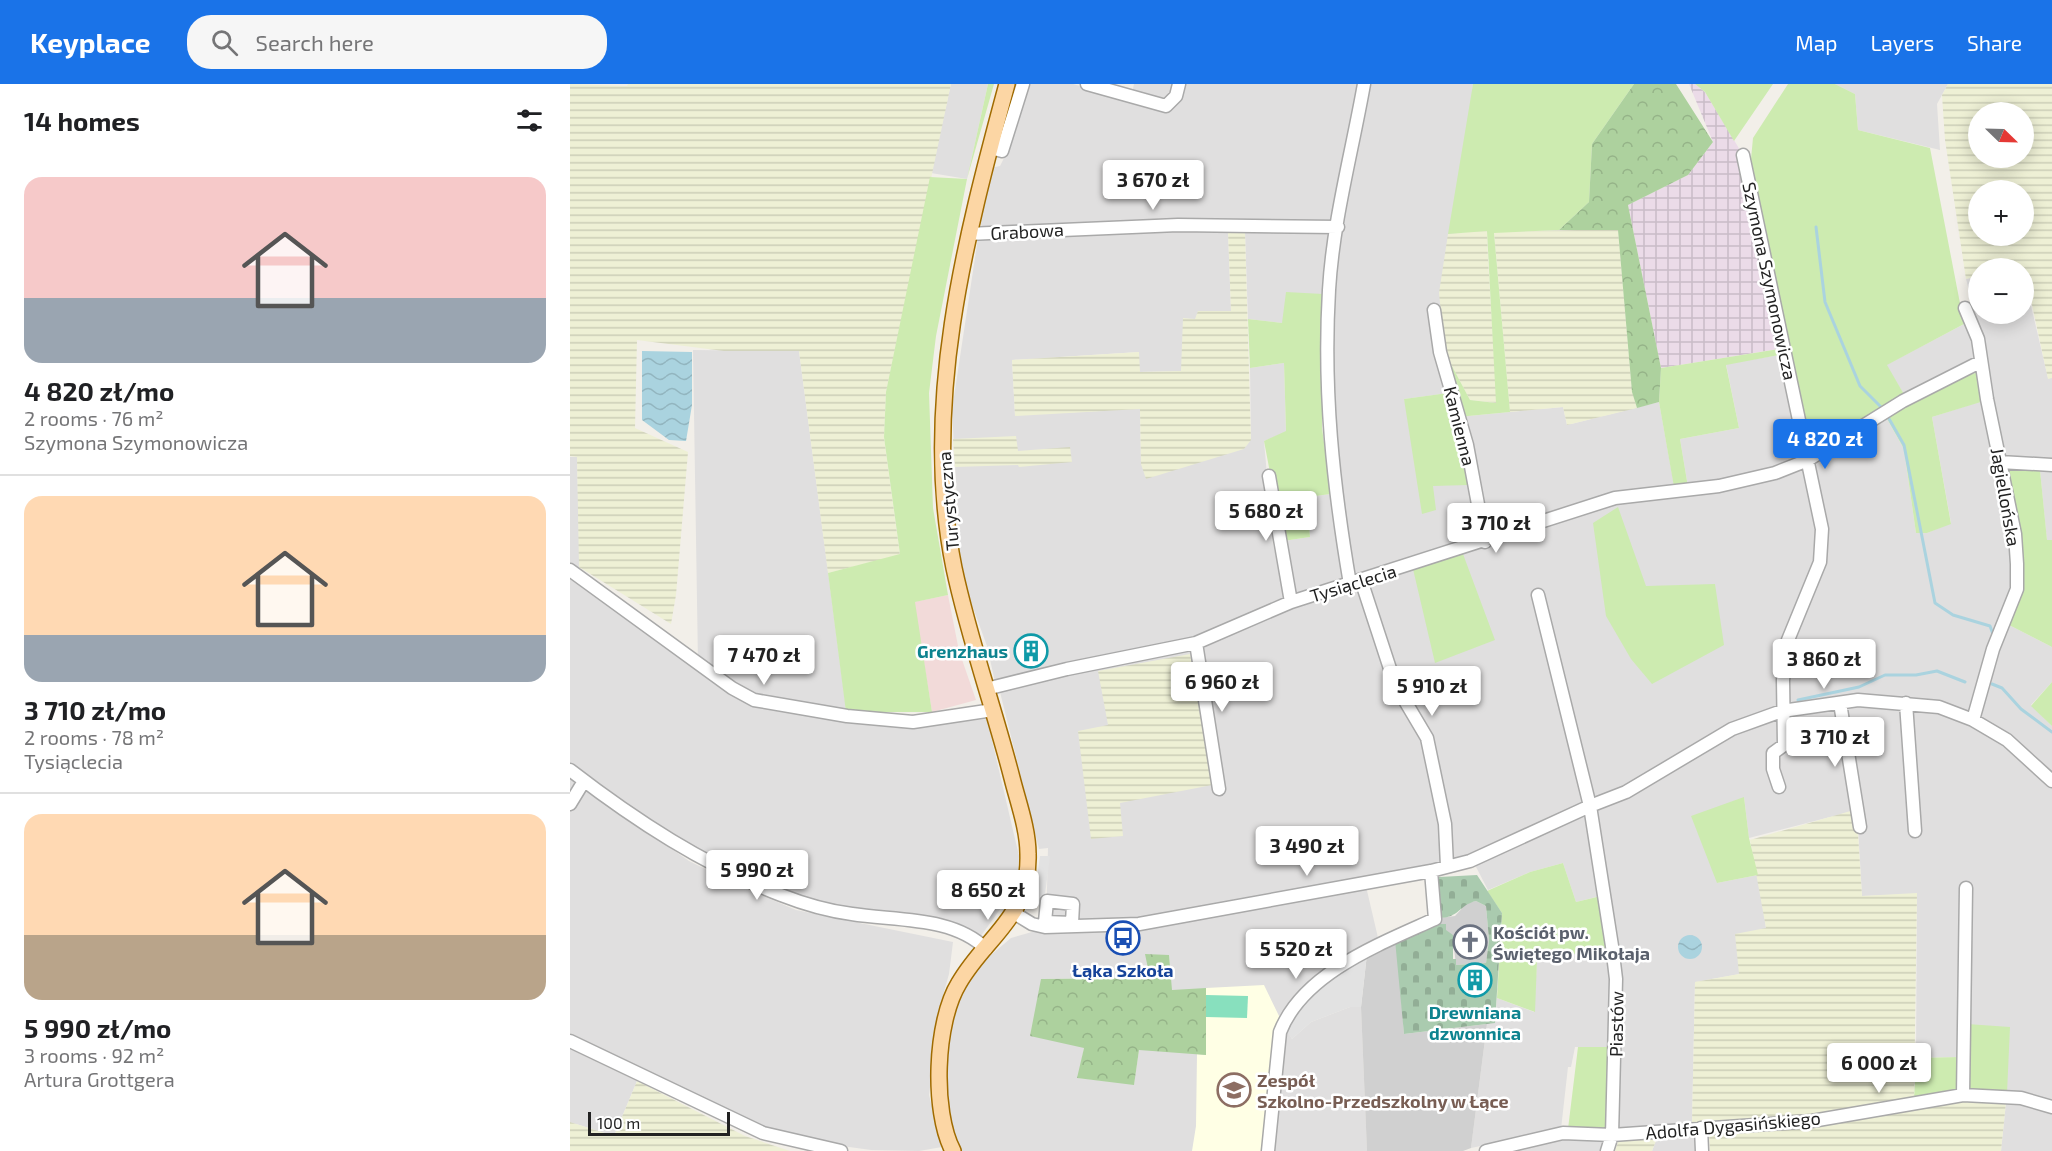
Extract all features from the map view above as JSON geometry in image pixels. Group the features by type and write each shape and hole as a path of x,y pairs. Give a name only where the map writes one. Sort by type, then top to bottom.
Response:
{"main road":[{"name":"Turystyczna","path":"986,949 1014,913 1027,878 1029,853 1024,826 954,566 944,481 947,360 968,234 1007,84"},
{"path":"953,1151 941,1120 941,1060 945,1030 958,983 986,949"}],"street":[{"path":"990,148 1002,151 1023,84"},
{"path":"1087,84 1166,106 1176,96 1179,84"},
{"path":"1364,84 1329,289 1329,430 1334,492 1355,582 1395,684 1427,738 1445,824 1447,866"},
{"name":"Szymona Szymonowicza","path":"1743,155 1822,529 1820,562 1788,640 1782,711 1784,745 1773,753 1773,769 1779,787"},
{"name":"Grabowa","path":"968,234 1178,225 1338,227"},
{"name":"Jagiellońska","path":"1965,308 1978,339 1980,362 2015,534 2017,589 1993,650 1973,720"},
{"name":"Kamienna","path":"1434,310 1440,352 1467,445 1485,542"},
{"name":"Tysiąclecia","path":"986,689 1066,669 1196,643 1241,626 1291,602 1485,542 1615,498 1719,486 1775,473 1808,460 1902,401 1980,362"},
{"path":"2000,462 2052,465"},
{"path":"1269,476 1291,602"},
{"path":"570,570 723,682 754,700 847,716 914,722 993,710"},
{"name":"Piastów","path":"1538,595 1590,806 1616,979 1612,1135 1607,1151"},
{"path":"1196,643 1219,789"},
{"path":"1014,913 1032,924 1045,927 1139,924 1431,871 1470,861 1626,792 1732,729 1782,711 1840,703 1879,700 1939,707 1973,720 2007,740 2052,781"},
{"path":"1840,703 1860,828"},
{"path":"1906,703 1915,831"},
{"path":"570,770 654,832 702,860 782,896 850,914 951,929 969,935 986,949"},
{"path":"570,804 584,781"},
{"path":"1268,1151 1280,1032 1287,1015 1309,988 1380,944 1435,918 1431,871"},
{"path":"1963,1095 1966,888"},
{"path":"570,1041 763,1132 841,1151"},
{"name":"Adolfa Dygasińskiego","path":"1491,1150 1563,1133 1612,1135 1812,1120 1963,1095 2021,1098 2052,1107"},
{"path":"2052,1098 2052,1107"},
{"path":"1701,1128 1702,1151"}],"shaded area":[{"path":"570,84 627,86 628,84 951,84 886,392 884,437 900,555 828,573 799,351 724,351 637,340 635,428 688,452 676,595 671,624 579,567 577,457 570,456"},
{"path":"951,84 988,84 967,179 931,173"},
{"path":"1030,84 1073,84 1166,111 1179,103 1183,84 1361,84 1332,222 1203,220 983,227 979,223 991,168 1000,166 1006,154"},
{"path":"1134,84 1173,84 1168,99 1162,102 1132,93"},
{"path":"1364,84 1473,84 1449,393 1404,399 1432,486 1458,417 1563,407 1567,425 1659,402 1675,491 1775,473 1886,417 1904,449 1916,533 1927,533 1951,523 1932,417 1988,399 1973,324 2034,324 2034,318 2048,378 2052,378 2052,540 2047,541 2040,470 2015,534 2011,602 2004,603 1995,628 2003,622 2052,647 2052,682 2031,705 2052,726 2052,1151 2001,1151 2007,1093 1960,1057 1916,1058 1917,894 1862,896 1857,810 1749,838 1744,797 1717,883 1758,875 1766,928 1740,974 1695,982 1692,1123 1612,1135 1616,1047 1575,1047 1571,1067 1568,1067 1561,1129 1471,1148 1487,1024 1495,1022 1497,998 1534,1012 1537,961 1600,896 1576,902 1563,863 1530,872 1488,890 1475,865 1365,882 1379,942 1311,980 1279,1016 1292,1039 1311,1022 1350,1007 1361,1007 1367,1151 1272,1151 1283,1065 1267,1151 953,1151 949,1142 945,1030 958,983 1011,938 1046,928 1048,848 1039,849 1000,692 1196,643 1350,584 1334,492 1329,289","holes":["1169,955 1171,990 1139,1050 1134,1084 1078,1078 1084,1048 1041,979 1150,978"]},
{"path":"1689,84 1695,84 1705,92 1743,155 1785,348 1661,368 1628,205 1688,175 1713,142"},
{"path":"1835,84 1948,84 1937,104 1940,150 1858,130 1855,94"},
{"path":"1948,84 2052,84 2052,378 2048,379 2034,314 2034,258 1968,258 1968,278 1966,279 1945,140 1942,95"},
{"path":"1618,229 1632,391 1637,408 1567,425 1563,407 1510,412 1494,232"},
{"path":"1171,230 1228,231 1231,311 1198,311 1181,371 1139,372 1139,352 1012,360 1015,415 1140,409 1141,464 1251,440 1250,368 1284,363 1286,432 1264,441 1273,544 1286,598 1185,642 995,682 987,646 968,594 960,553 952,410 978,238"},
{"path":"1487,230 1497,403 1470,400 1445,353 1439,293 1448,234"},
{"path":"1228,231 1245,232 1251,440 1244,449 1146,479 1141,464 1140,409 1015,416 1012,360 1139,352 1140,372 1181,371 1183,318 1195,319 1198,311 1231,311"},
{"path":"1245,232 1331,232 1323,294 1282,323 1248,319"},
{"path":"1968,322 1976,355 1973,359 1905,396 1886,365"},
{"path":"693,350 799,351 847,716 932,725 987,719 1019,856 1018,872 1011,894 978,940 969,935 851,914 702,860 570,770 570,457 577,457 580,577 698,663"},
{"path":"1779,355 1801,452 1797,460 1768,471 1688,487 1680,439 1739,428 1726,364"},
{"path":"1016,436 1018,451 1070,447 1072,462 1019,467 1018,465 955,467 953,439"},
{"path":"1331,494 1345,579 1293,597 1283,541 1310,537 1307,497"},
{"path":"948,595 959,651 976,700 932,712 914,602"},
{"path":"1190,654 1212,785 1120,803 1123,836 1091,839 1078,731 1108,725 1098,671"},
{"path":"570,778 689,861 742,887 796,910 953,942 949,974 942,999 929,1095 942,1147 919,1151 871,1150 820,1143 765,1127 570,1033"},
{"path":"1854,810 1858,833 1862,896 1917,893 1914,1100 1797,1118 1692,1123 1695,982 1739,974 1735,934 1766,928 1750,840"},
{"path":"1040,856 1050,856 1043,910 1034,901"},
{"path":"1476,901 1486,906 1489,940 1486,963 1456,965 1454,948 1449,935 1439,924 1439,918 1455,916 1467,903"},
{"path":"1397,942 1404,1034 1487,1024 1471,1148 1463,1151 1367,1151 1361,1007 1367,954"},
{"path":"1367,954 1361,1007 1350,1007 1311,1022 1292,1039 1284,1026 1308,994"},
{"name":"Zespół Szkolno-Przedszkolny w Łące","path":"1264,985 1280,1018 1264,1151 1192,1151 1196,1126 1197,1054 1206,1055 1206,988"},
{"path":"570,1049 637,1081 614,1136 570,1122"},
{"path":"637,1081 745,1136 790,1151 570,1151 570,1122 614,1136"},
{"path":"1961,1100 2006,1102 2001,1151 1710,1151 1709,1133"},
{"path":"1697,1135 1695,1151 1652,1151 1657,1138"},
{"path":"1657,1138 1652,1151 1615,1151 1619,1139"},
{"path":"1564,1140 1607,1140 1603,1151 1512,1151"}],"green space":[{"path":"988,84 994,84 967,179"},
{"path":"1473,84 1634,84 1592,144 1589,202 1559,230 1494,233 1510,412 1458,417 1468,485 1433,486 1436,510 1422,514 1404,399 1448,393 1445,353 1470,400 1496,403 1487,231 1448,234"},
{"path":"1634,84 1676,84 1713,142 1688,175 1628,205 1661,368 1659,402 1637,408 1632,392 1618,230 1559,230 1589,202 1592,144"},
{"path":"1695,84 1773,84 1734,141 1705,92"},
{"path":"1788,84 1835,84 1855,94 1858,130 1930,148 1964,324 1887,365 1905,396 1815,450 1808,448 1751,159 1753,138"},
{"path":"930,177 967,179 936,336 929,393 933,508 948,595 915,602 932,712 846,712 828,573 900,554 884,437 886,392"},
{"path":"1286,292 1323,294 1322,428 1331,494 1307,497 1310,537 1283,541 1264,441 1286,431 1284,363 1250,368 1248,319 1282,323"},
{"path":"1779,349 1779,355 1726,365 1739,428 1680,439 1688,487 1674,487 1659,402 1661,368"},
{"path":"1978,372 1984,401 1932,417 1951,524 1927,533 1916,533 1904,449 1886,417 1944,385"},
{"path":"2004,465 2040,470 2047,540 2052,540 2052,647 2007,624 2020,588"},
{"path":"1618,507 1646,586 1715,584 1724,645 1652,684 1631,659 1606,616 1593,523"},
{"path":"1463,554 1495,640 1435,663 1413,569"},
{"path":"2052,682 2052,726 2031,706"},
{"path":"1744,797 1749,838 1758,875 1717,883 1691,816"},
{"path":"1563,863 1576,902 1601,896 1609,947 1537,961 1535,1012 1497,998 1502,913 1487,891 1530,872"},
{"path":"1477,875 1502,913 1495,1023 1404,1034 1395,940 1437,920 1439,877","holes":["1476,901 1486,906 1489,940 1486,963 1456,965 1456,959 1453,959 1453,935 1446,930 1446,924 1439,924 1439,918 1451,916"]},
{"path":"1145,954 1169,955 1172,990 1206,988 1206,1055 1139,1050 1134,1085 1077,1078 1084,1048 1030,1036 1041,979 1150,978"},
{"path":"1206,995 1248,996 1247,1018 1206,1017"},
{"path":"1967,1024 2010,1027 2007,1093 1968,1091"},
{"path":"1578,1047 1613,1047 1607,1128 1568,1129"},
{"path":"1960,1057 1959,1093 1914,1100 1916,1058"}],"water":[{"path":"642,351 692,352 692,405 686,441 669,440 642,420"},
{"path":"1690,935 1699,938 1702,947 1699,956 1690,959 1681,956 1678,947 1681,938"}],"waterway":[{"path":"1816,227 1825,302 1860,386 1881,407"},
{"path":"1888,417 1904,445 1935,603 1953,615 1990,626 1993,634"},
{"path":"1798,700 1859,687 1885,675 1916,675 1937,671 1965,682"},
{"path":"1992,684 2002,688 2021,709 2052,732"}],"place":[{"name":"Grenzhaus","path":"1031,651"},
{"name":"Łąka Szkoła","path":"1123,938"},
{"name":"Kościół pw. Świętego Mikołaja","path":"1470,942"},
{"name":"Drewniana dzwonnica","path":"1475,980"},
{"name":"Zespół Szkolno-Przedszkolny w Łące","path":"1234,1090"}]}
